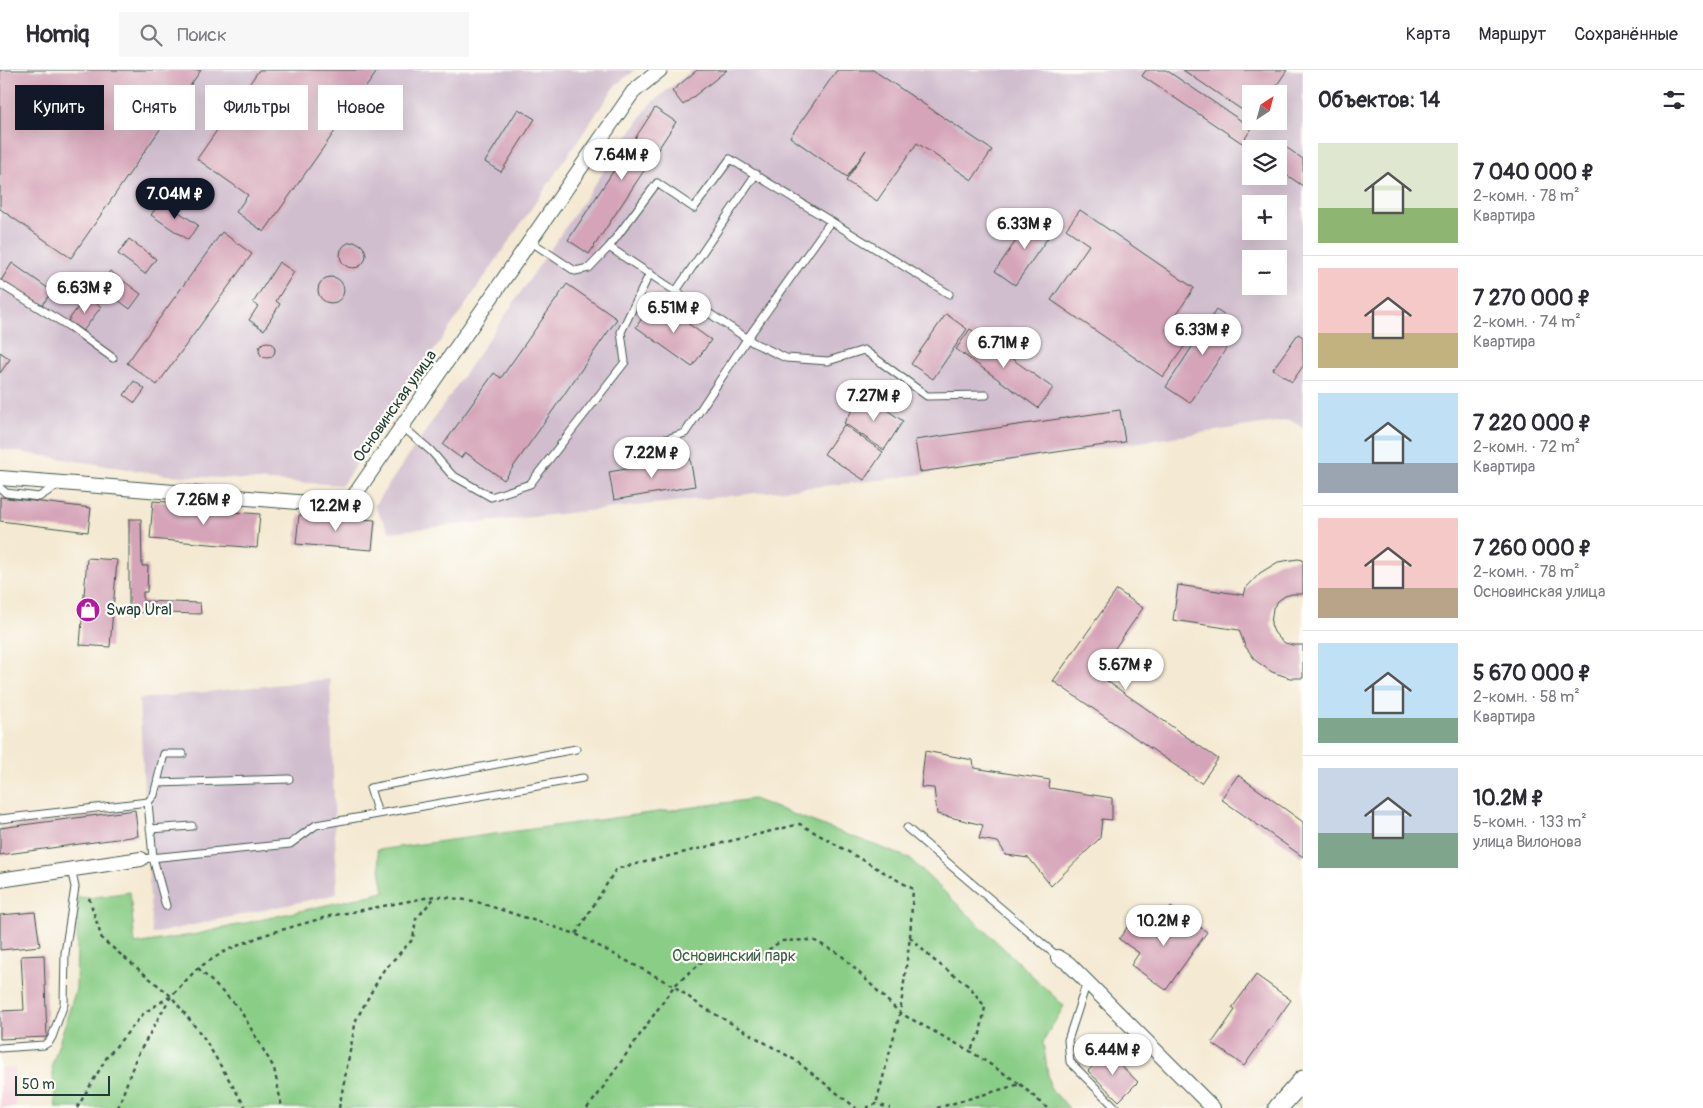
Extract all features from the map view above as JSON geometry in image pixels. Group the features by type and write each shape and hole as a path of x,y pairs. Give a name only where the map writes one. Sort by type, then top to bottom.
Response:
{"main road":[{"path":"1278,1108 1303,1080"}],"street":[{"name":"Основинская улица","path":"0,478 347,506 633,92 660,70"},
{"path":"0,880 147,858"},
{"path":"1058,957 1068,963 1212,1108"}],"lane":[{"path":"530,240 575,271 589,268 609,247 657,183 694,208 730,159 949,294"},
{"path":"676,291 756,174"},
{"path":"648,444 685,433 747,338 831,221"},
{"path":"609,247 747,338 786,358 828,361 864,350 927,396 986,395"},
{"path":"402,426 431,451 452,475 491,497 530,484 625,362 621,332 650,273"},
{"path":"0,284 70,327 113,358"},
{"path":"0,488 6,493 39,497 61,483"},
{"path":"378,814 370,788 576,749"},
{"path":"0,819 148,802 154,795 164,754 183,754"},
{"path":"147,858 290,844 316,825 583,778"},
{"path":"157,783 289,779"},
{"path":"148,802 150,829 147,858 166,906"},
{"path":"150,829 192,826"},
{"path":"907,828 1058,957"},
{"path":"0,1048 44,1045 52,1037 64,1004 65,953 75,887 71,869"},
{"path":"1087,982 1068,1040 1070,1062 1116,1108"}],"path":[{"path":"576,934 616,869 800,824 913,890 910,937 900,1013 876,1104"},
{"path":"340,1108 356,1020 383,971 413,939 416,919 436,896"},
{"path":"77,1108 108,1057 144,1013 171,996 198,968 227,950 264,935 330,916 436,896 474,901 576,934 674,986 700,1006 795,1060 856,1108"},
{"path":"89,898 102,939 171,996 204,1038 246,1108"},
{"path":"910,937 931,958 970,987 985,1007 980,1034 970,1051"},
{"path":"587,1108 598,1096 674,986 704,961 758,957 782,940 813,940 840,954 900,1013 970,1051 1020,1084 1047,1108"},
{"path":"198,968 239,1008 274,1068 282,1108"},
{"path":"118,1108 136,1058 171,996"},
{"path":"937,1108 1020,1084"},
{"path":"866,1108 876,1104 890,1108"}],"shaded area":[{"path":"0,70 635,70 616,85 342,485 166,475 0,449"},
{"path":"693,70 1303,70 1303,428 1290,420 888,479 390,532 374,506 650,104"},
{"path":"330,679 337,894 152,934 139,699"},
{"path":"0,1068 15,1068 16,1108 0,1108"}],"green space":[{"name":"Основинский парк","path":"753,799 909,858 1064,1006 1043,1042 1050,1088 1069,1108 56,1108 52,1065 76,989 78,897 89,898 130,892 135,944 197,934 384,892 377,850"}],"building":[{"path":"0,70 201,70 191,85 114,85 114,130 160,130 71,258 0,209"},
{"path":"259,70 378,70 367,85 318,85 318,130 336,130 264,232 236,212 248,195 197,159 217,130 308,130 308,85 249,85"},
{"path":"697,70 727,70 683,105 672,91"},
{"path":"837,70 873,70 992,150 972,180 917,143 877,201 846,181 866,150 847,177 790,137"},
{"path":"1146,70 1166,70 1242,121 1242,130 1251,130 1244,140 1242,140 1242,143 1142,76"},
{"path":"1183,70 1287,70 1277,85 1242,85 1242,110"},
{"path":"655,108 676,122 589,254 568,240"},
{"path":"518,109 535,119 501,172 485,162"},
{"path":"1287,148 1303,159 1303,186 1287,175"},
{"path":"161,200 198,225 188,240 151,215"},
{"path":"1080,210 1194,288 1166,330 1186,344 1163,377 1051,300 1089,245 1066,229"},
{"path":"1034,215 1054,229 1015,285 995,271"},
{"path":"222,232 252,254 157,385 127,363"},
{"path":"129,239 156,259 145,274 118,254"},
{"path":"353,242 363,245 366,255 363,265 353,268 343,265 340,255 343,245"},
{"path":"279,262 294,272 276,301 280,304 264,330 249,320 258,306 253,303"},
{"path":"12,263 52,291 39,310 0,282"},
{"path":"110,271 141,294 130,309 99,286"},
{"path":"331,277 341,280 344,290 341,300 331,303 321,300 318,290 321,280"},
{"path":"567,284 617,319 504,480 465,452 461,458 443,445 494,373 501,378"},
{"path":"86,296 101,307 83,331 68,321"},
{"path":"655,300 711,340 692,367 636,327"},
{"path":"1216,310 1241,326 1190,403 1166,387"},
{"path":"946,314 967,329 933,379 911,364"},
{"path":"970,329 1053,388 1038,408 956,349"},
{"path":"1298,334 1303,337 1303,366 1292,382 1273,369"},
{"path":"264,342 270,342 275,347 273,356 264,358 259,353 259,347"},
{"path":"0,352 10,359 0,373"},
{"path":"134,381 145,389 135,403 124,395"},
{"path":"863,394 903,421 884,450 844,423"},
{"path":"1120,410 1125,442 920,472 915,440"},
{"path":"844,425 883,452 864,480 824,454"},
{"path":"690,458 695,486 614,500 609,472"},
{"path":"0,497 91,508 88,532 0,521"},
{"path":"153,501 179,503 179,508 260,514 257,548 150,539"},
{"path":"299,515 375,520 372,550 296,544"},
{"path":"129,519 141,519 142,566 148,566 147,592 143,592 143,601 200,603 201,614 129,612"},
{"path":"87,558 117,560 110,647 80,645"},
{"path":"1303,560 1303,594 1292,594 1278,601 1273,608 1271,624 1274,632 1285,643 1303,645 1303,678 1290,678 1272,672 1256,661 1245,646 1239,630 1173,620 1178,585 1244,595 1246,588 1260,573 1278,562"},
{"path":"1117,590 1143,608 1097,674 1218,759 1201,783 1053,681"},
{"path":"925,751 973,760 974,768 1050,780 1049,788 1112,798 1112,820 1102,819 1100,838 1051,886 1029,858 1006,855 998,842 979,839 983,825 937,814 934,788 921,787"},
{"path":"1238,775 1303,822 1303,857 1221,799"},
{"path":"135,810 138,836 0,855 0,828"},
{"path":"1171,907 1207,932 1166,990 1131,965 1139,953 1119,939 1132,920 1152,934"},
{"path":"35,912 40,946 0,950 0,915"},
{"path":"44,955 47,1037 0,1039 0,1011 24,1010 21,956"},
{"path":"1256,975 1291,1000 1244,1066 1212,1043 1235,1010 1232,1008"},
{"path":"1107,1052 1138,1082 1119,1101 1088,1071"}],"place":[{"name":"Swap Ural","path":"88,610"}]}
